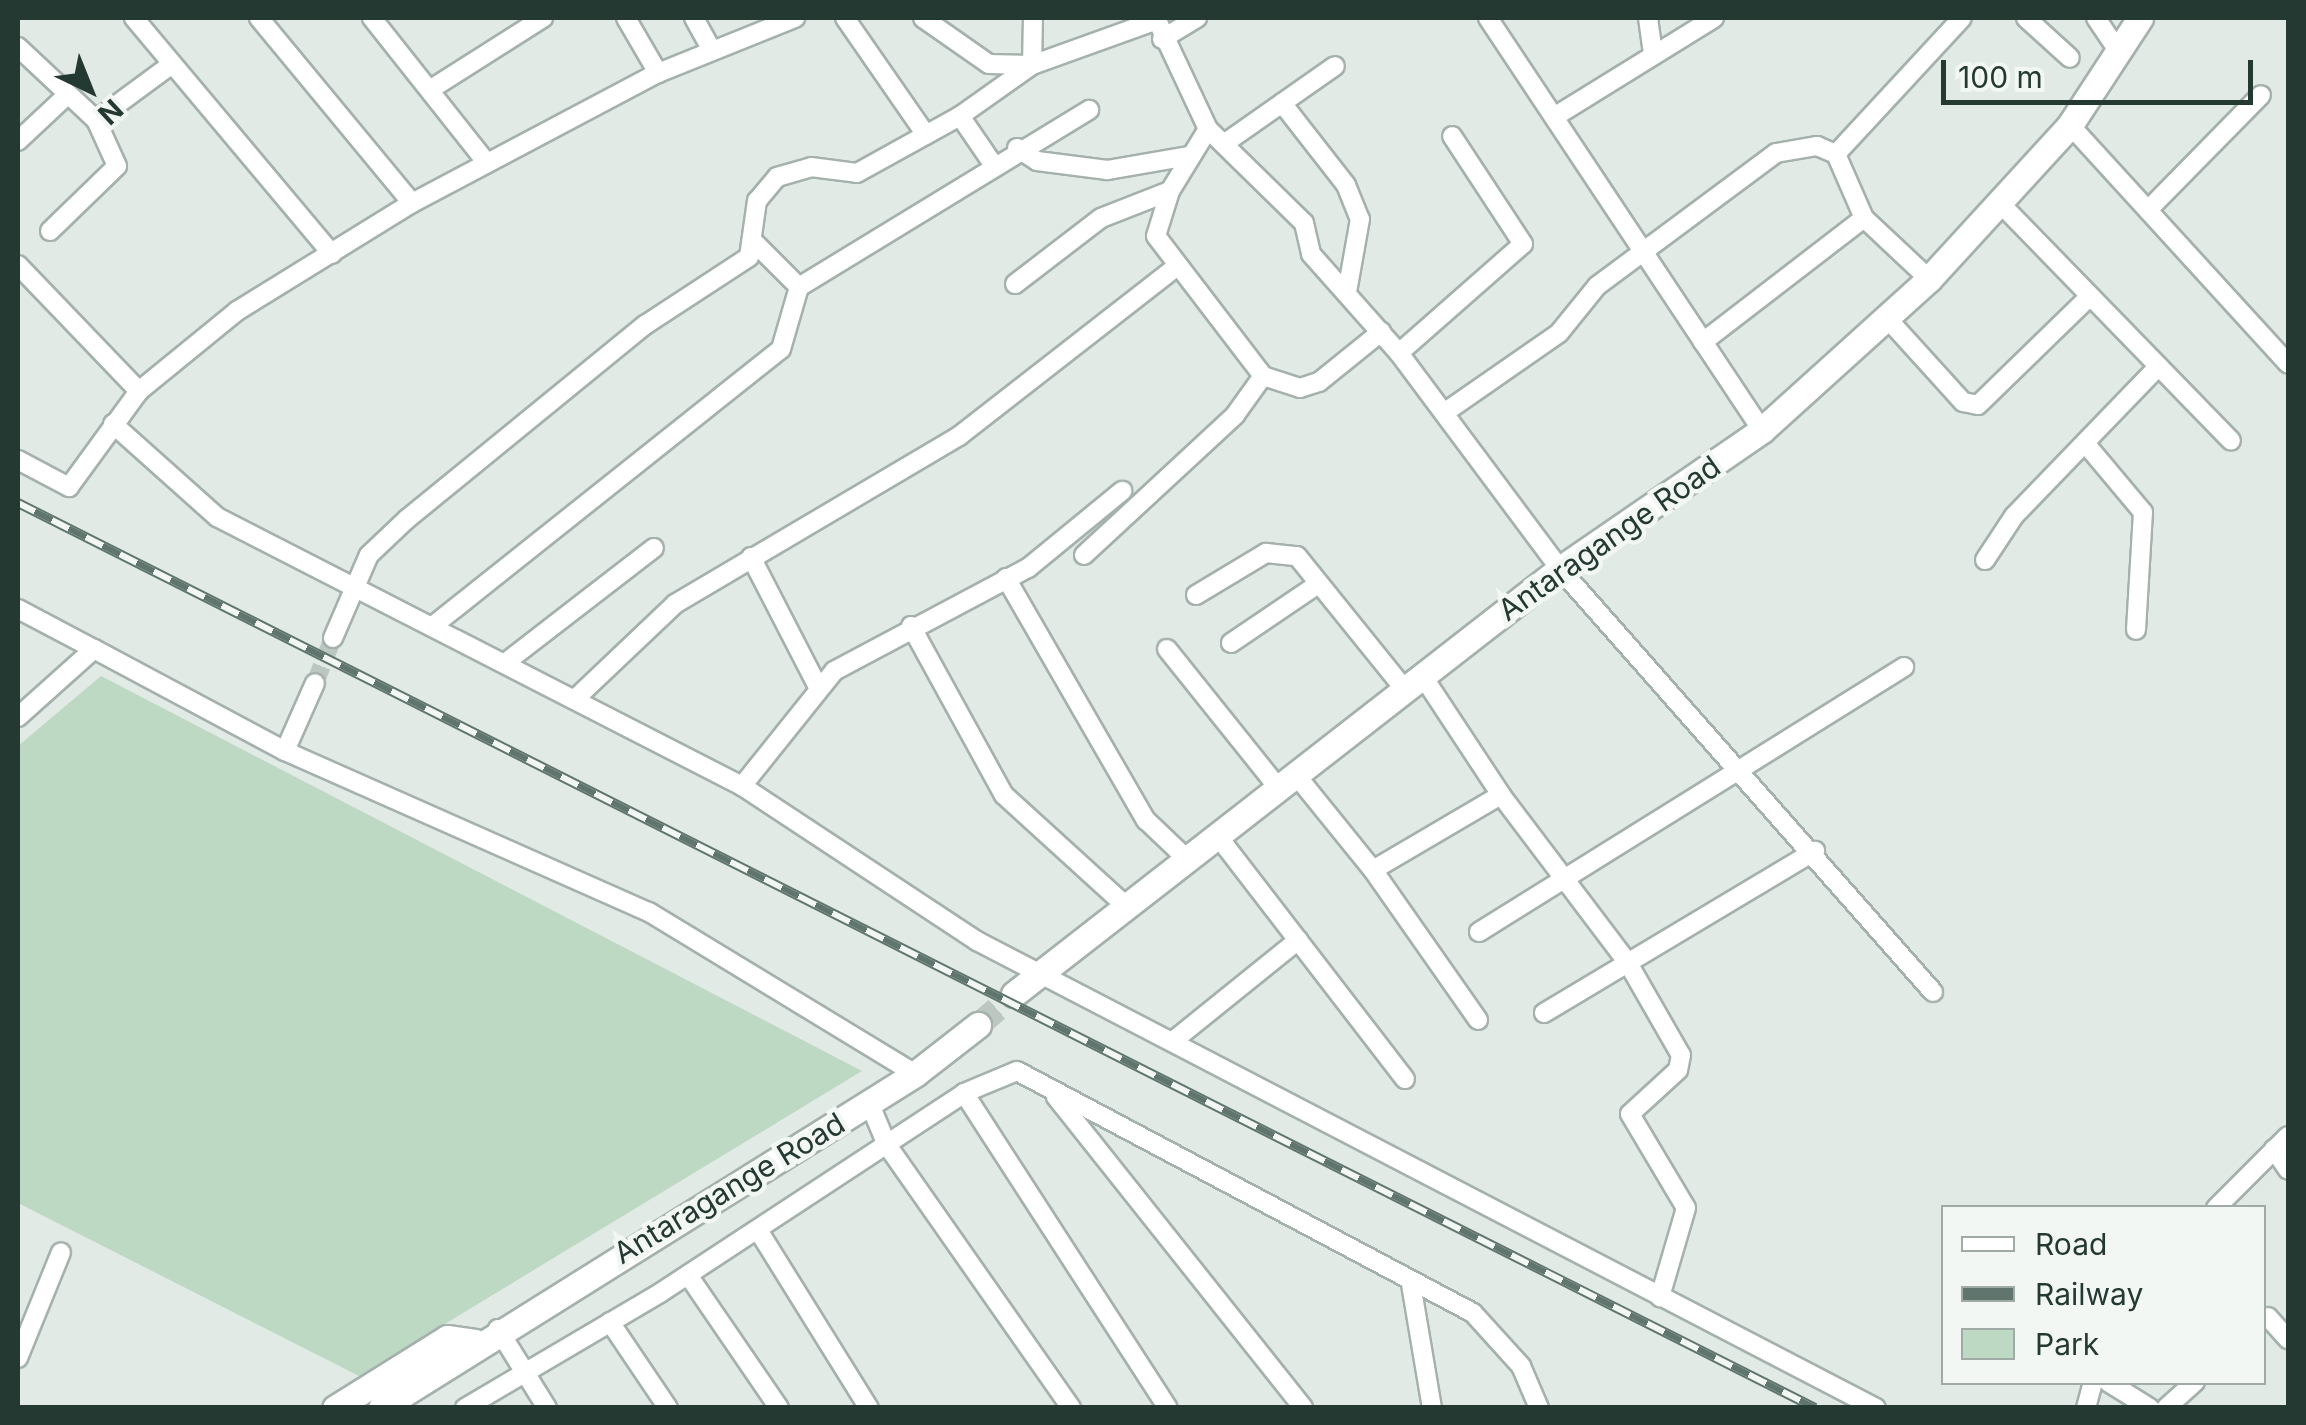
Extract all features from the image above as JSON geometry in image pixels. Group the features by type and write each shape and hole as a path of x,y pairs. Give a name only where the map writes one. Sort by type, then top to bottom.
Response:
{"street":[{"path":"134,18 332,254"},
{"path":"259,18 412,203"},
{"path":"431,89 543,18"},
{"path":"626,18 658,73"},
{"path":"694,18 712,50"},
{"path":"18,460 69,488 140,391 222,321 412,203 487,163 658,73 795,18"},
{"path":"844,18 926,135"},
{"path":"923,18 962,53 1032,65"},
{"path":"1032,18 1032,65"},
{"path":"333,638 353,582 407,519 646,325 749,257 757,201 777,177 811,167 857,173 960,116 1032,65 1197,18"},
{"path":"1488,18 1762,430"},
{"path":"1648,18 1653,55"},
{"path":"1554,116 1714,18"},
{"path":"1836,154 1962,18"},
{"path":"2026,18 2070,58"},
{"path":"2096,18 2114,46"},
{"name":"Antaragange Road","path":"1014,994 1220,839 1560,568 1762,430 1929,280 2070,125 2114,46 2140,18"},
{"path":"378,20 487,163"},
{"path":"1159,26 1208,129 1304,224 1305,246 1400,353 1560,568 1744,769 1933,992"},
{"path":"18,46 66,96 96,120 118,166 50,231"},
{"path":"96,120 172,64"},
{"path":"1225,143 1335,66"},
{"path":"21,130 66,96"},
{"path":"2148,210 2260,96"},
{"path":"1282,104 1346,185 1360,219 1347,292"},
{"path":"434,625 781,349 800,288 1017,148 1088,110"},
{"path":"960,116 993,164"},
{"path":"2070,125 2288,364"},
{"path":"1208,129 1170,191 1156,236 1263,376 1300,388 1318,382 1380,332"},
{"path":"1400,353 1522,244 1452,136"},
{"path":"1444,412 1559,333 1597,286 1776,154 1818,146 1836,154 1864,218 1929,280"},
{"path":"1017,148 1037,161 1108,170 1188,156"},
{"path":"1014,284 1101,218 1170,191"},
{"path":"1998,202 2231,441"},
{"path":"1704,342 1864,218"},
{"path":"752,240 800,288"},
{"path":"18,266 140,391"},
{"path":"575,699 641,632 751,556 959,436 1177,266"},
{"path":"1886,317 1962,402 1978,405 2090,296"},
{"path":"1986,560 2085,443 2158,366"},
{"path":"1084,555 1235,414 1263,376"},
{"path":"114,424 216,517 353,582 742,786 977,941 1042,970 1876,1408"},
{"path":"2085,443 2143,512 2136,630"},
{"path":"742,786 819,689 858,652 1006,578 1122,491"},
{"path":"506,663 654,548"},
{"path":"1196,595 1278,548 1414,683 1628,963 1681,1055 1630,1114 1686,1208 1660,1297"},
{"path":"751,556 819,689"},
{"path":"1006,578 1146,820 1189,861"},
{"path":"1231,643 1318,584"},
{"path":"18,609 284,751 649,912 915,1074"},
{"path":"911,626 1004,795 1127,906"},
{"path":"18,717 94,649"},
{"path":"1166,649 1374,870 1478,1020"},
{"path":"1479,932 1904,667"},
{"path":"284,751 315,683"},
{"path":"1374,870 1501,795"},
{"path":"1220,839 1405,1079"},
{"path":"1544,1014 1816,851"},
{"path":"1173,1041 1298,940"},
{"name":"Antaragange Road","path":"382,1408 476,1342 915,1074 978,1025"},
{"path":"464,1408 688,1275 964,1093 1017,1070 1496,1334 1540,1408"},
{"path":"1045,1086 1134,1203 1215,1286 1303,1408"},
{"path":"964,1093 1168,1408"},
{"path":"869,1102 888,1145 1071,1408"},
{"path":"2281,1143 2288,1170"},
{"path":"2219,1205 2281,1143"},
{"path":"758,1230 869,1408"},
{"path":"18,1358 62,1252"},
{"path":"688,1275 779,1408"},
{"path":"1411,1284 1432,1408"},
{"path":"2266,1316 2288,1339"},
{"path":"610,1322 668,1408"},
{"path":"498,1329 548,1408"},
{"name":"Antaragange Road","path":"335,1408 447,1338 476,1342"},
{"path":"2113,1385 2150,1408"},
{"path":"2166,1408 2192,1385"}],"green space":[{"path":"101,676 862,1071 359,1376 18,1203 18,746"}],"tunnel":[{"path":"315,683 333,638"},
{"path":"978,1025 1014,994"}],"railway":[{"path":"18,503 1815,1408"}]}
